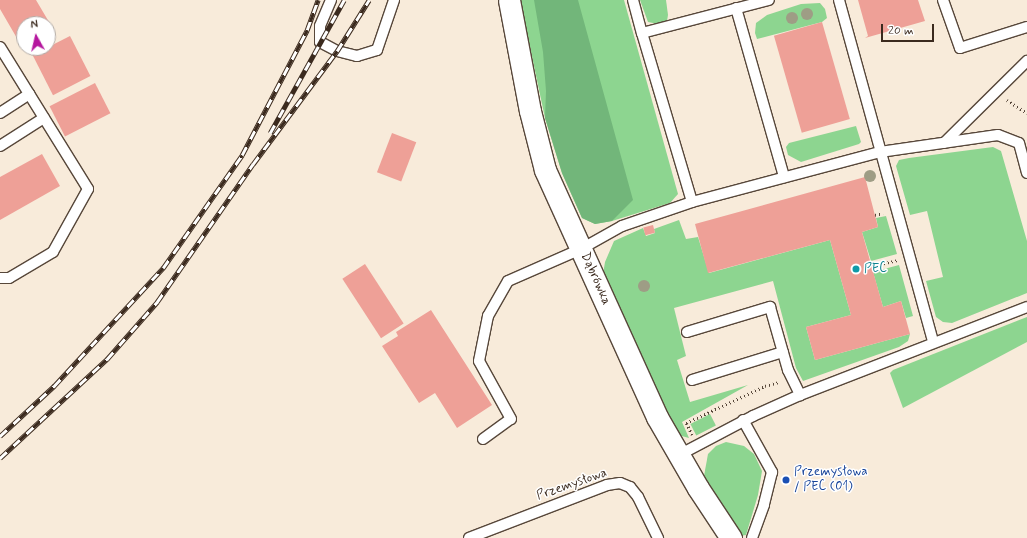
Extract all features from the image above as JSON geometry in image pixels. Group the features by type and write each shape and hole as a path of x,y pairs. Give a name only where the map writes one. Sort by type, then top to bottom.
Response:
{"street":[{"name":"Dąbrówka","path":"509,0 530,111 545,170 657,417 679,456 731,538"}],"lane":[{"path":"331,0 320,26 320,42 337,51 357,56 377,50 394,0"},
{"path":"633,0 692,202"},
{"path":"642,33 769,0"},
{"path":"839,0 933,342"},
{"path":"943,0 960,48 1027,27"},
{"path":"736,8 784,177"},
{"path":"0,47 88,189 54,252 9,278 0,278"},
{"path":"944,143 1027,61"},
{"path":"0,113 29,94"},
{"path":"0,146 44,118"},
{"path":"482,439 511,420 479,361 488,316 508,281 581,249 622,226 692,202 880,152 998,135 1018,143 1027,172"},
{"path":"688,332 770,307 788,370 800,395"},
{"path":"679,456 743,420 800,395 933,342 1027,307"},
{"path":"692,380 783,352"},
{"path":"743,420 772,472 764,505 752,538"},
{"name":"Przemysłowa","path":"469,538 607,484 620,483 630,487 638,497 658,538"}],"path":[{"path":"1004,98 1027,113"},
{"path":"875,215 888,212"},
{"path":"872,266 901,259"},
{"path":"693,438 686,423 765,386 785,380"}],"green space":[{"path":"520,0 624,0 678,194 670,203 612,221 595,224 582,218 562,173 545,118"},
{"path":"534,0 578,0 633,200 612,221 595,224 582,218 562,173 545,118 546,91 543,52"},
{"path":"640,0 666,0 668,15 667,21 658,24 648,22"},
{"path":"820,3 825,9 827,18 822,22 757,39 755,33 756,23 767,15 801,4"},
{"path":"856,126 861,142 859,144 801,162 788,155 786,147 789,143"},
{"path":"993,147 1001,151 1027,241 1027,293 952,323 943,322 936,317 926,281 943,277 927,211 910,215 896,166 899,160 909,158"},
{"path":"886,216 897,254 871,261 862,232 878,227 876,218"},
{"path":"679,220 686,239 698,237 709,273 830,240 851,315 806,327 815,360 910,334 908,341 899,347 803,381 796,368 773,281 674,308 686,356 677,360 690,402 748,385 682,422 689,438 678,435 603,274 605,262 614,241 643,228 646,236 655,233 654,229"},
{"path":"899,265 913,316 906,318 901,301 883,307 873,272"},
{"path":"1027,317 1027,342 903,408 890,373 893,370"},
{"path":"710,414 716,426 696,436 690,424"},
{"path":"726,442 744,446 754,454 762,471 758,495 746,535 739,536 704,476 708,454 716,446"}],"building":[{"path":"0,0 36,0 45,16 16,16 16,37 0,9"},
{"path":"858,0 918,0 925,21 865,38 868,36"},
{"path":"822,22 850,119 802,133 774,36"},
{"path":"70,36 90,76 53,95 33,56 56,56 56,43"},
{"path":"95,83 110,113 65,136 50,106"},
{"path":"392,133 416,142 401,182 377,172"},
{"path":"42,154 60,186 0,220 0,177"},
{"name":"PEC","path":"865,177 878,227 862,232 883,307 901,301 910,334 815,360 806,327 851,315 830,240 708,273 695,224"},
{"path":"653,225 655,233 645,235 643,227"},
{"path":"365,264 404,324 381,338 342,279"},
{"path":"431,310 492,405 457,428 435,393 419,403 382,346 398,336 396,332"}],"railway":[{"path":"0,436 54,386 163,268 242,155 307,30 318,0"},
{"path":"270,133 344,0"},
{"path":"0,458 107,359 157,302 253,164 337,51 369,0"}],"place":[{"name":"PEC","path":"856,269"},
{"name":"Przemysłowa / PEC (01)","path":"786,480"}]}
